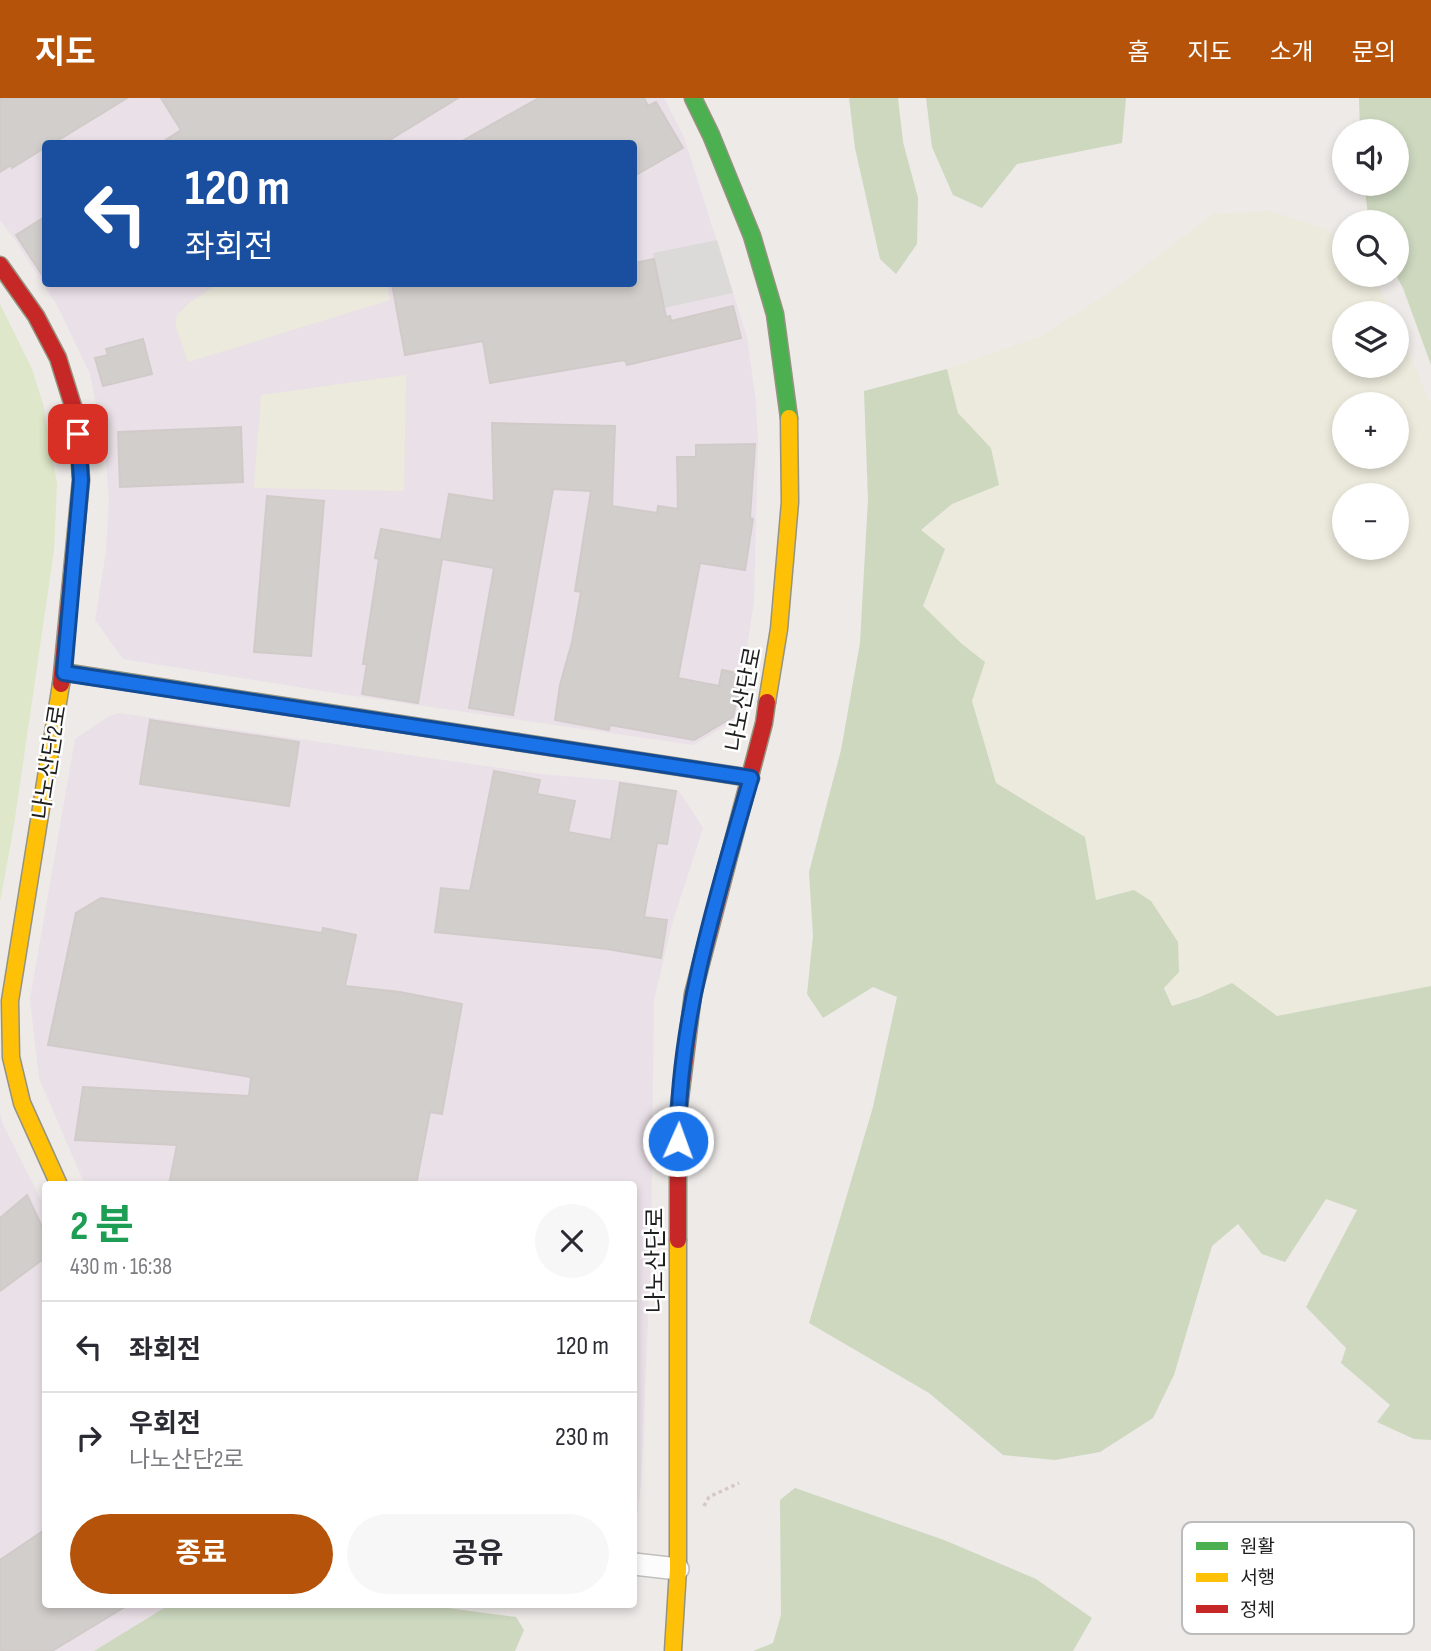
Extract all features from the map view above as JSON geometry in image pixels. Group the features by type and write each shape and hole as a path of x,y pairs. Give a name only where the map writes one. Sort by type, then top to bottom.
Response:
{"street":[{"name":"나노산단로","path":"673,1651 678,1569 678,1115 693,994 764,723 779,629 790,502 789,410 775,314 756,249 711,135 693,98"},
{"name":"나노산단2로","path":"0,265 36,316 58,358 73,406 81,480 64,673 10,1001 10,1057 22,1102 57,1181"},
{"path":"64,673 751,778"},
{"path":"637,1564 678,1569"}],"shaded area":[{"path":"0,98 664,98 684,137 747,337 756,402 758,442 754,601 736,720 693,745 348,695 123,659 95,620 106,552 109,500 105,448 90,374 58,307 45,287 637,287 637,140 42,140 42,282 0,220"},
{"path":"1270,211 1332,233 1332,287 1379,287 1386,301 1332,301 1332,378 1409,378 1409,353 1431,404 1431,986 1277,1016 1232,983 1172,1006 1134,890 1096,900 1085,837 996,783 972,701 985,662 923,607 945,549 921,531 952,504 999,485 991,448 958,413 947,369 1041,336 1112,291 1213,214"},
{"path":"717,240 733,293 664,308 653,253"},
{"path":"213,287 388,287 390,300 188,362 176,327 177,315 189,303"},
{"path":"406,375 404,491 254,488 261,395"},
{"path":"119,713 541,774 623,781 679,791 703,828 672,924 654,1000 651,1250 641,1484 637,1513 637,1181 83,1181 39,1078 30,999 75,739 109,716"},
{"path":"0,1113 42,1202 42,1608 164,1608 94,1651 0,1651"}],"green space":[{"path":"849,98 898,98 903,142 918,198 917,244 896,274 880,259 855,148"},
{"path":"926,98 1126,98 1122,143 1017,164 982,208 953,195 932,147"},
{"path":"1359,98 1431,98 1431,365 1402,287 1409,287 1409,210 1367,210 1366,196 1409,196 1409,119 1360,119"},
{"path":"0,304 32,369 43,404 57,484 54,550 14,825 0,902"},
{"path":"947,369 958,413 991,448 999,485 952,504 921,530 945,549 923,606 985,662 972,701 996,783 1085,837 1096,900 1134,890 1151,901 1178,942 1179,972 1164,988 1172,1006 1232,983 1277,1016 1431,986 1431,1440 1414,1439 1377,1422 1390,1405 1341,1363 1346,1348 1306,1307 1357,1210 1326,1199 1285,1262 1262,1254 1238,1224 1212,1246 1174,1375 1153,1418 1100,1452 1055,1460 1003,1455 929,1393 809,1323 873,1107 897,997 873,987 823,1018 807,994 813,936 809,872 841,750 860,643 868,499 864,391"},
{"path":"795,1488 944,1540 1036,1579 1092,1618 1073,1651 753,1651 773,1643 781,1615 780,1500"},
{"path":"164,1608 448,1608 516,1617 524,1630 515,1651 94,1651"}],"building":[{"path":"0,98 127,98 59,140 42,140 42,149 12,168 11,165 0,172"},
{"path":"161,98 458,98 390,140 165,140 181,130"},
{"path":"539,98 644,98 648,106 656,102 683,148 637,174 637,140 464,140"},
{"path":"42,219 42,275 16,235"},
{"path":"654,259 666,317 670,316 671,321 733,306 741,338 627,365 625,360 490,383 483,341 405,355 393,287 637,287 637,262"},
{"path":"143,339 152,374 103,386 95,358 108,355 106,349"},
{"path":"492,423 615,426 612,506 657,513 658,506 678,509 677,457 696,457 696,445 755,444 750,518 753,519 745,570 700,563 678,678 719,686 722,670 743,674 733,717 694,740 610,725 609,730 555,720 581,592 575,591 591,491 553,489 513,715 469,708 494,568 442,559 418,703 362,694 367,664 363,664 379,559 375,558 381,529 441,540 449,494 494,501"},
{"path":"241,427 243,482 120,487 118,432"},
{"path":"267,496 324,501 311,656 254,652"},
{"path":"150,720 299,742 289,806 140,784"},
{"path":"494,771 540,780 537,794 575,801 568,832 611,840 620,783 676,791 667,844 657,843 644,917 667,920 661,958 607,949 435,932 441,888 470,891"},
{"path":"101,898 322,933 323,928 356,935 345,986 400,992 462,1004 442,1114 430,1112 417,1181 170,1181 177,1145 75,1140 83,1087 249,1096 251,1077 48,1045 76,913"},
{"path":"27,1195 42,1227 42,1260 0,1291 0,1218"},
{"path":"42,1532 42,1608 123,1608 52,1651 0,1651 0,1560"}],"traffic: fast":[{"path":"693,98 752,236 775,314 789,418"},
{"path":"63,672 517,742"}],"traffic: slow":[{"path":"767,702 779,629 790,502 789,418"},
{"path":"57,1181 22,1103 11,1057 10,1001 61,684"},
{"path":"673,1651 678,1569 678,1240"}],"traffic: jam":[{"path":"0,265 36,316 58,358 73,406 78,434 81,480 61,684"},
{"path":"678,1240 678,1115 693,994 764,723 767,702"},
{"path":"517,742 751,778"}],"route":[{"path":"78,434 81,480 64,673 751,778 693,994 678,1115 678,1141"}]}
